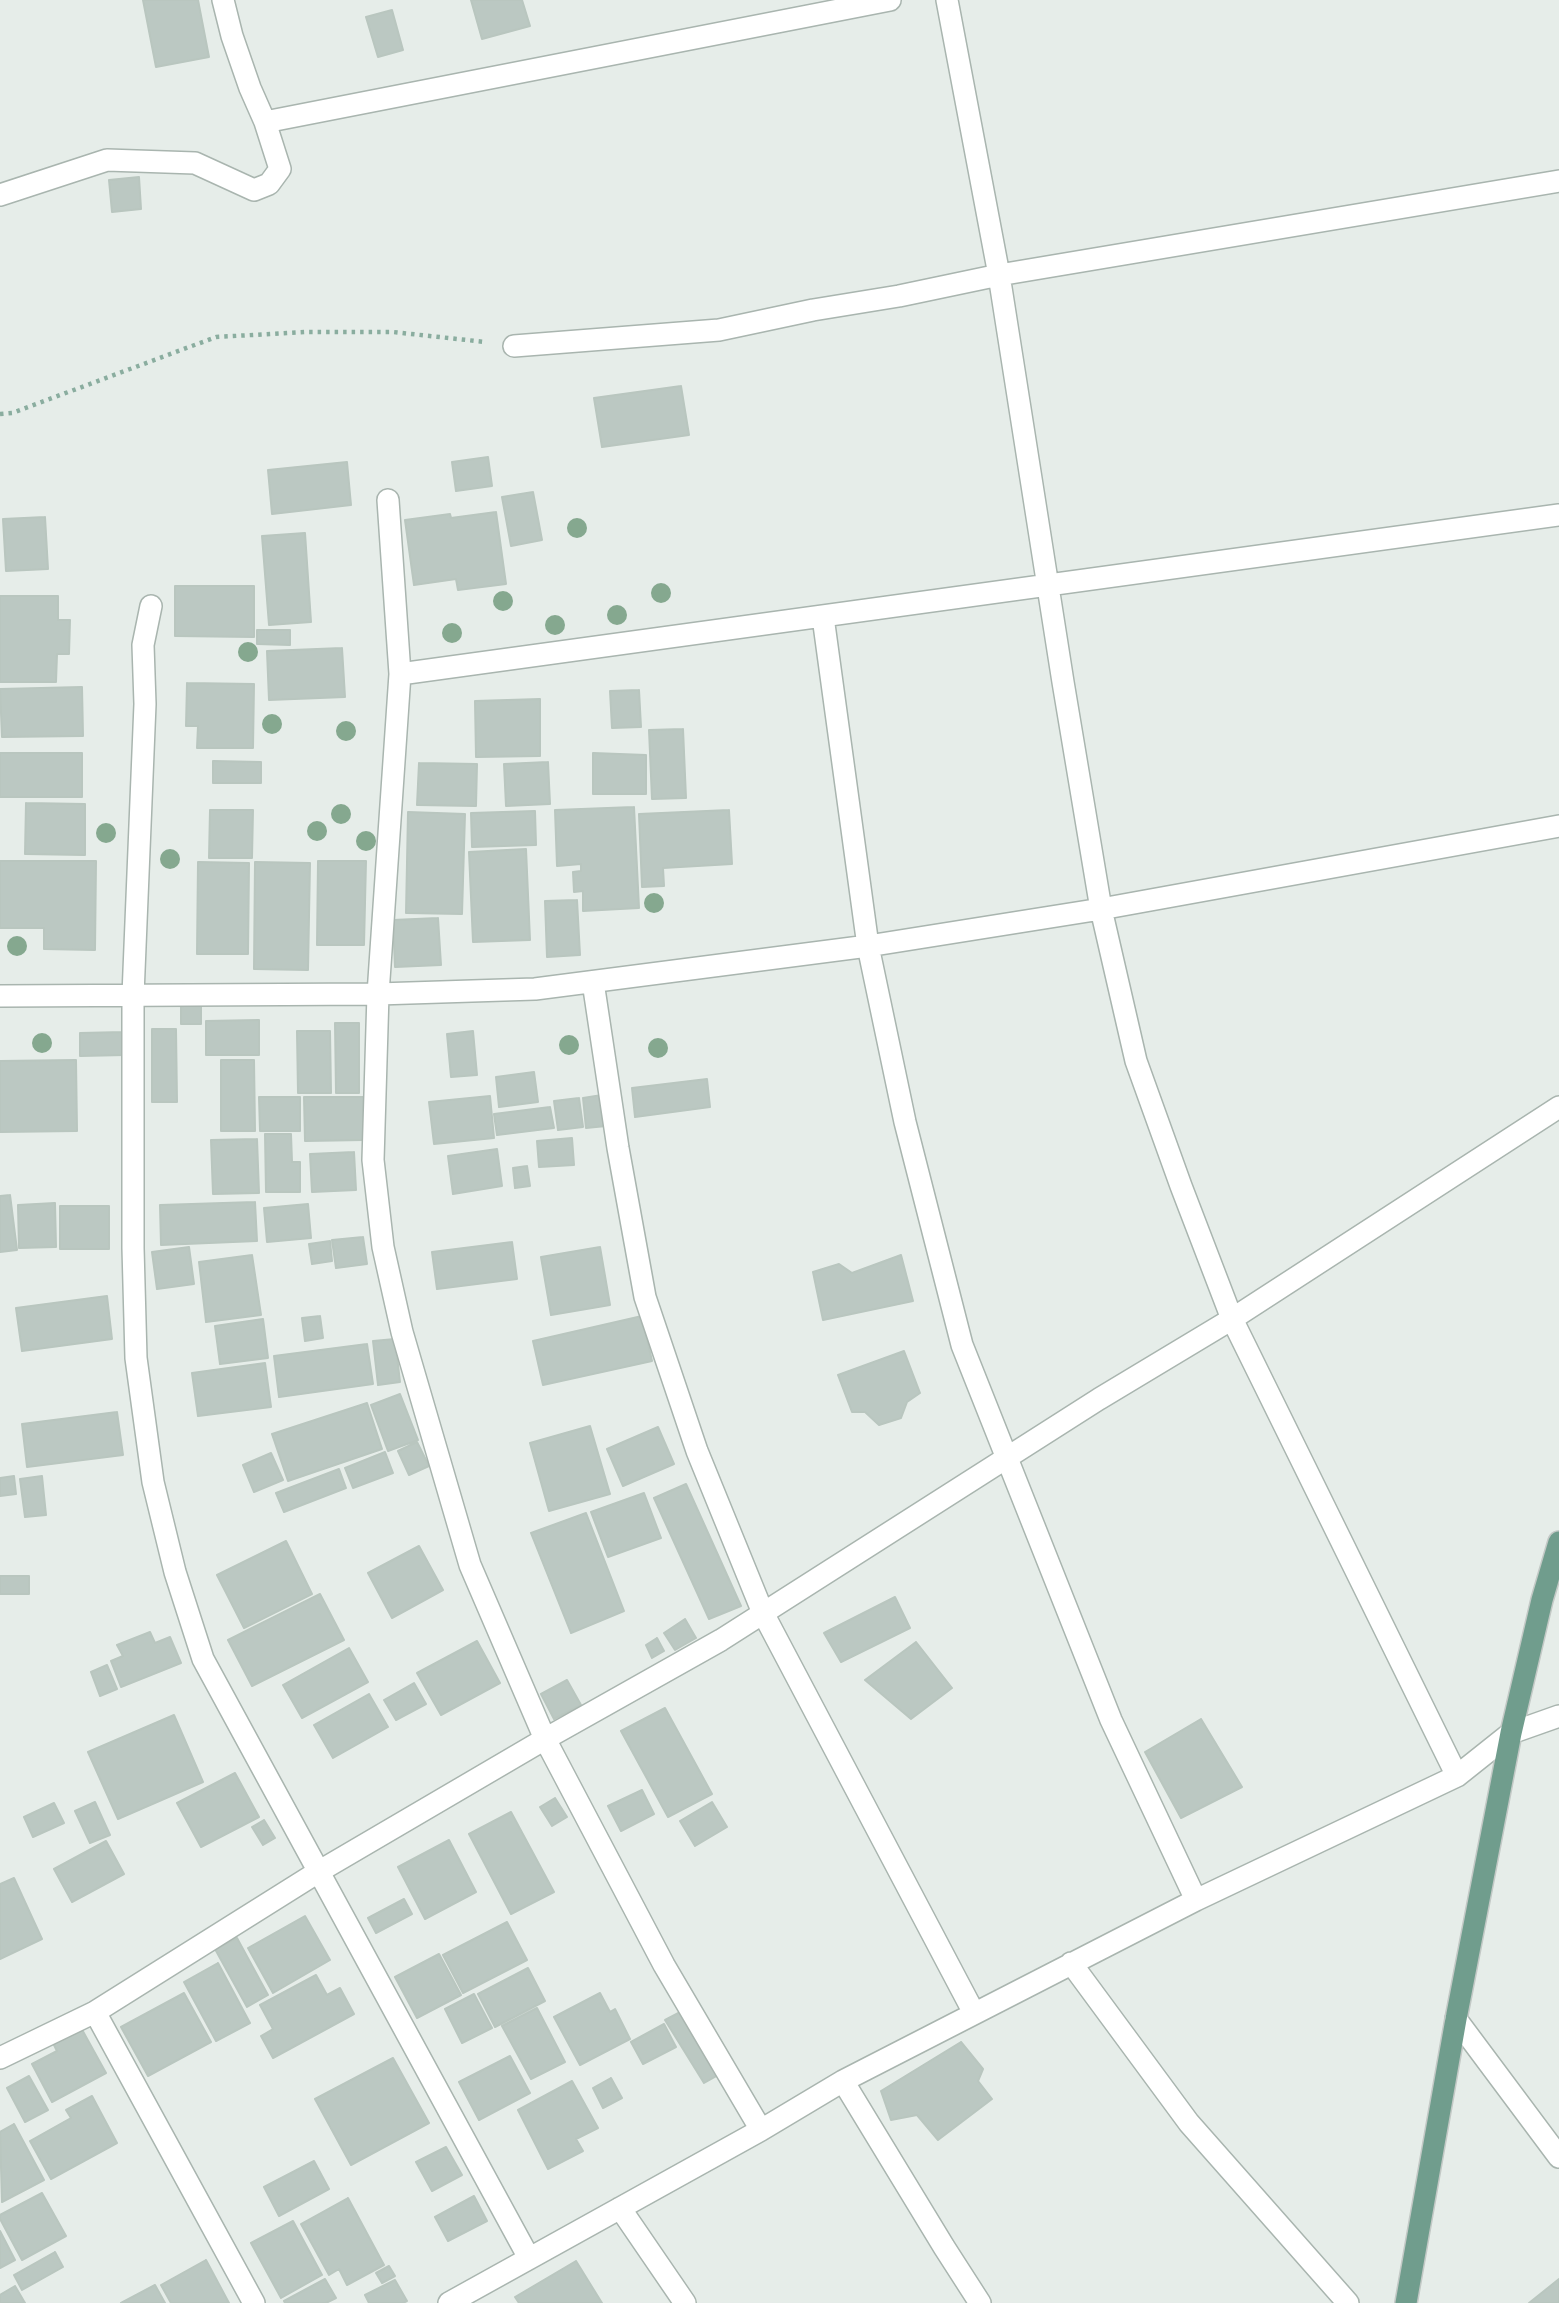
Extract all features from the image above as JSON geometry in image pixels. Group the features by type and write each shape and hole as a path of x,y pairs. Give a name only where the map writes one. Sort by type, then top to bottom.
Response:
{"main road":[{"path":"1406,2303 1456,2019 1511,1733 1542,1600 1559,1542"}],"street":[{"path":"0,195 107,160 195,163 254,190 269,184 280,169 232,36 223,0"},
{"path":"265,122 890,0"},
{"path":"947,0 999,275 1101,909 1136,1062 1232,1319 1457,1776"},
{"path":"514,346 719,330 999,275 1559,181"},
{"path":"388,500 400,674 378,994 373,1160 383,1247 396,1308 470,1565 545,1739 664,1965 761,2130"},
{"path":"400,674 1559,516"},
{"path":"151,607 143,645 145,704 133,995 133,1248 136,1358 153,1482 175,1572 202,1659 529,2258"},
{"path":"823,617 868,946 905,1122 962,1345 1111,1720 1196,1900"},
{"path":"0,996 378,994 535,989 868,946 1101,909 1559,826"},
{"path":"593,982 618,1148 645,1297 697,1451 763,1613 974,2013"},
{"path":"2,2050 95,2012 318,1872 720,1640 1099,1399 1232,1319 1559,1107"},
{"path":"449,2303 761,2130 843,2081 1196,1900 1457,1776 1511,1733 1558,1717"},
{"path":"1071,1963 1189,2123 1348,2303"},
{"path":"95,2012 254,2303"},
{"path":"1456,2019 1559,2157"},
{"path":"843,2081 980,2303"},
{"path":"620,2208 685,2303"}],"path":[{"path":"0,414 12,413 216,337 306,332 393,332 514,346"}],"building":[{"path":"143,0 198,0 209,57 156,67"},
{"path":"471,0 522,0 530,26 482,39"},
{"path":"392,10 403,50 378,57 366,17"},
{"path":"139,177 141,209 112,212 109,180"},
{"path":"681,386 689,435 602,447 594,398"},
{"path":"488,457 492,486 456,491 452,462"},
{"path":"347,462 351,505 272,514 268,470"},
{"path":"533,492 542,540 511,546 502,497"},
{"path":"496,512 506,584 458,590 456,579 414,585 405,520"},
{"path":"45,517 48,569 6,571 3,519"},
{"path":"305,533 311,622 269,625 262,536"},
{"path":"175,586 254,586 254,637 175,636"},
{"path":"0,596 58,596 58,620 70,620 69,654 57,654 56,682 0,682"},
{"path":"257,630 290,630 290,645 257,644"},
{"path":"342,648 345,697 269,700 267,651"},
{"path":"187,683 254,684 253,748 197,748 198,726 186,726"},
{"path":"82,687 83,736 2,737 0,689"},
{"path":"639,690 641,727 612,728 610,691"},
{"path":"540,699 540,756 476,757 475,701"},
{"path":"683,729 686,798 652,799 649,730"},
{"path":"0,753 82,753 82,797 0,797"},
{"path":"593,753 646,755 646,794 593,794"},
{"path":"213,761 261,762 261,783 213,783"},
{"path":"548,762 550,804 506,806 504,764"},
{"path":"419,763 477,764 476,806 417,805"},
{"path":"26,803 85,804 85,855 25,854"},
{"path":"634,807 639,908 583,911 583,891 574,892 573,872 581,871 581,864 557,866 555,810"},
{"path":"210,810 253,810 252,858 209,858"},
{"path":"729,810 732,864 663,868 664,886 642,887 639,814"},
{"path":"535,811 536,845 472,847 471,813"},
{"path":"408,812 465,814 462,914 406,913"},
{"path":"526,849 530,940 473,942 469,852"},
{"path":"0,861 96,861 95,950 44,949 44,928 0,928"},
{"path":"318,861 366,861 364,945 317,945"},
{"path":"198,862 249,863 248,954 197,954"},
{"path":"255,862 310,863 308,970 254,969"},
{"path":"577,900 580,955 547,957 545,901"},
{"path":"438,918 441,965 395,967 393,920"},
{"path":"181,1004 201,1004 201,1024 181,1024"},
{"path":"259,1020 259,1055 206,1055 206,1021"},
{"path":"335,1023 359,1023 359,1093 336,1093"},
{"path":"152,1029 176,1029 177,1102 152,1102"},
{"path":"297,1031 330,1031 331,1093 298,1093"},
{"path":"473,1031 477,1075 451,1077 447,1034"},
{"path":"124,1032 125,1055 80,1056 80,1033"},
{"path":"76,1060 77,1131 0,1132 0,1061"},
{"path":"221,1060 254,1060 255,1131 221,1131"},
{"path":"534,1072 538,1102 499,1107 496,1077"},
{"path":"707,1079 710,1107 635,1117 632,1088"},
{"path":"602,1095 606,1126 586,1128 583,1098"},
{"path":"490,1096 494,1138 434,1144 429,1102"},
{"path":"259,1097 300,1097 300,1131 260,1131"},
{"path":"304,1097 364,1097 364,1140 305,1141"},
{"path":"579,1098 583,1127 558,1130 554,1101"},
{"path":"550,1107 554,1128 497,1135 494,1114"},
{"path":"265,1134 291,1134 292,1162 300,1162 300,1192 266,1192"},
{"path":"572,1138 574,1165 539,1167 537,1141"},
{"path":"257,1139 259,1193 213,1194 211,1140"},
{"path":"497,1149 502,1186 453,1194 448,1156"},
{"path":"354,1152 356,1190 312,1192 310,1154"},
{"path":"527,1166 530,1186 515,1188 513,1168"},
{"path":"10,1195 17,1250 0,1252 0,1196"},
{"path":"255,1202 257,1241 161,1245 160,1205"},
{"path":"55,1203 56,1247 19,1248 18,1205"},
{"path":"308,1204 311,1238 267,1242 264,1208"},
{"path":"60,1206 109,1206 109,1249 60,1249"},
{"path":"363,1237 367,1264 336,1268 332,1240"},
{"path":"330,1241 332,1261 312,1264 309,1244"},
{"path":"512,1242 517,1279 437,1289 432,1252"},
{"path":"189,1247 194,1284 157,1289 152,1252"},
{"path":"600,1247 610,1305 551,1315 541,1257"},
{"path":"252,1255 261,1315 206,1322 199,1262"},
{"path":"901,1255 913,1301 823,1320 813,1272 839,1264 852,1273"},
{"path":"107,1296 112,1339 22,1351 16,1308"},
{"path":"320,1316 323,1338 305,1341 302,1318"},
{"path":"642,1316 652,1361 543,1385 533,1341"},
{"path":"263,1319 268,1358 220,1364 215,1326"},
{"path":"395,1339 400,1382 378,1385 373,1341"},
{"path":"367,1344 373,1384 279,1397 274,1356"},
{"path":"904,1351 920,1393 907,1402 901,1418 879,1425 865,1412 852,1412 838,1375"},
{"path":"265,1363 271,1407 198,1416 192,1373"},
{"path":"400,1394 418,1440 388,1451 371,1405"},
{"path":"367,1403 382,1449 288,1481 272,1434"},
{"path":"117,1412 123,1455 27,1467 22,1424"},
{"path":"590,1426 610,1494 549,1511 530,1443"},
{"path":"658,1427 674,1464 623,1486 607,1449"},
{"path":"417,1442 429,1466 409,1475 398,1451"},
{"path":"385,1452 393,1473 353,1488 345,1468"},
{"path":"271,1453 283,1480 254,1492 243,1465"},
{"path":"339,1469 346,1488 284,1512 276,1493"},
{"path":"14,1476 16,1494 0,1496 0,1478"},
{"path":"42,1476 46,1515 25,1517 20,1479"},
{"path":"686,1484 741,1606 709,1619 654,1498"},
{"path":"644,1493 661,1538 608,1557 591,1512"},
{"path":"586,1513 624,1611 571,1633 531,1533"},
{"path":"286,1541 312,1594 244,1628 217,1575"},
{"path":"419,1546 443,1590 392,1618 368,1573"},
{"path":"0,1576 29,1576 29,1594 0,1594"},
{"path":"320,1594 344,1640 252,1686 228,1640"},
{"path":"895,1597 910,1628 841,1662 824,1633"},
{"path":"685,1619 696,1638 675,1650 664,1633"},
{"path":"150,1632 155,1643 170,1637 181,1663 121,1687 111,1661 123,1656 117,1645"},
{"path":"657,1638 664,1651 652,1658 646,1645"},
{"path":"477,1641 500,1683 441,1715 417,1673"},
{"path":"916,1642 952,1688 911,1719 865,1680"},
{"path":"349,1648 368,1682 302,1718 283,1685"},
{"path":"107,1665 117,1689 100,1696 91,1672"},
{"path":"567,1680 581,1705 554,1719 541,1694"},
{"path":"414,1683 426,1704 396,1720 384,1700"},
{"path":"369,1694 388,1727 333,1758 314,1725"},
{"path":"665,1708 712,1794 668,1817 621,1731"},
{"path":"174,1715 203,1782 118,1819 88,1752"},
{"path":"1201,1719 1242,1787 1181,1818 1145,1752"},
{"path":"235,1773 259,1817 201,1847 177,1803"},
{"path":"642,1790 654,1814 621,1831 608,1806"},
{"path":"555,1798 567,1817 552,1826 540,1807"},
{"path":"95,1802 110,1835 90,1843 75,1811"},
{"path":"712,1802 727,1827 695,1846 680,1821"},
{"path":"54,1803 64,1823 33,1837 24,1817"},
{"path":"511,1812 554,1892 511,1914 469,1834"},
{"path":"264,1820 275,1838 263,1845 252,1827"},
{"path":"449,1840 476,1892 425,1919 398,1867"},
{"path":"106,1841 124,1874 72,1902 54,1869"},
{"path":"14,1878 42,1939 0,1959 0,1884"},
{"path":"404,1899 412,1914 376,1933 368,1918"},
{"path":"305,1916 330,1960 273,1993 248,1948"},
{"path":"507,1922 527,1960 463,1993 443,1955"},
{"path":"237,1938 268,1995 247,2007 215,1949"},
{"path":"439,1954 461,1995 417,2018 395,1977"},
{"path":"218,1963 250,2023 216,2041 184,1982"},
{"path":"528,1968 545,2001 495,2027 478,1994"},
{"path":"316,1975 327,1995 340,1988 354,2014 273,2058 261,2036 273,2029 260,2005"},
{"path":"184,1993 211,2042 148,2076 121,2027"},
{"path":"600,1993 610,2012 615,2009 630,2039 580,2065 554,2017"},
{"path":"474,1994 492,2028 462,2043 445,2009"},
{"path":"537,2008 565,2062 531,2079 502,2026"},
{"path":"688,2008 722,2073 704,2083 665,2020"},
{"path":"664,2024 676,2047 643,2064 631,2042"},
{"path":"80,2026 106,2073 52,2102 32,2064 57,2051 52,2041"},
{"path":"961,2042 983,2069 978,2081 992,2099 938,2140 917,2115 891,2120 881,2091"},
{"path":"510,2056 530,2093 479,2120 459,2082"},
{"path":"393,2058 429,2123 351,2165 315,2099"},
{"path":"29,2076 48,2110 25,2122 7,2088"},
{"path":"611,2078 622,2098 603,2108 593,2088"},
{"path":"572,2081 598,2128 576,2139 583,2151 548,2169 518,2110"},
{"path":"92,2096 117,2143 51,2179 30,2141 71,2118 66,2110"},
{"path":"14,2124 44,2180 2,2202 0,2132"},
{"path":"446,2147 462,2175 432,2191 416,2162"},
{"path":"314,2161 329,2189 279,2216 264,2187"},
{"path":"42,2193 66,2236 22,2260 0,2215"},
{"path":"474,2196 487,2221 448,2241 435,2217"},
{"path":"348,2198 384,2265 347,2285 339,2269 329,2275 301,2224"},
{"path":"293,2221 322,2275 281,2298 251,2243"},
{"path":"0,2231 15,2260 0,2268"},
{"path":"55,2252 63,2267 22,2290 14,2275"},
{"path":"206,2260 229,2303 171,2303 161,2285"},
{"path":"576,2261 602,2303 519,2303 515,2297"},
{"path":"389,2266 395,2276 382,2283 376,2273"},
{"path":"325,2279 336,2298 326,2303 285,2303 284,2301"},
{"path":"1559,2279 1559,2303 1529,2303"},
{"path":"395,2280 407,2301 369,2303 365,2295"},
{"path":"155,2285 165,2303 121,2303"},
{"path":"15,2286 25,2303 0,2303 0,2295"}]}
